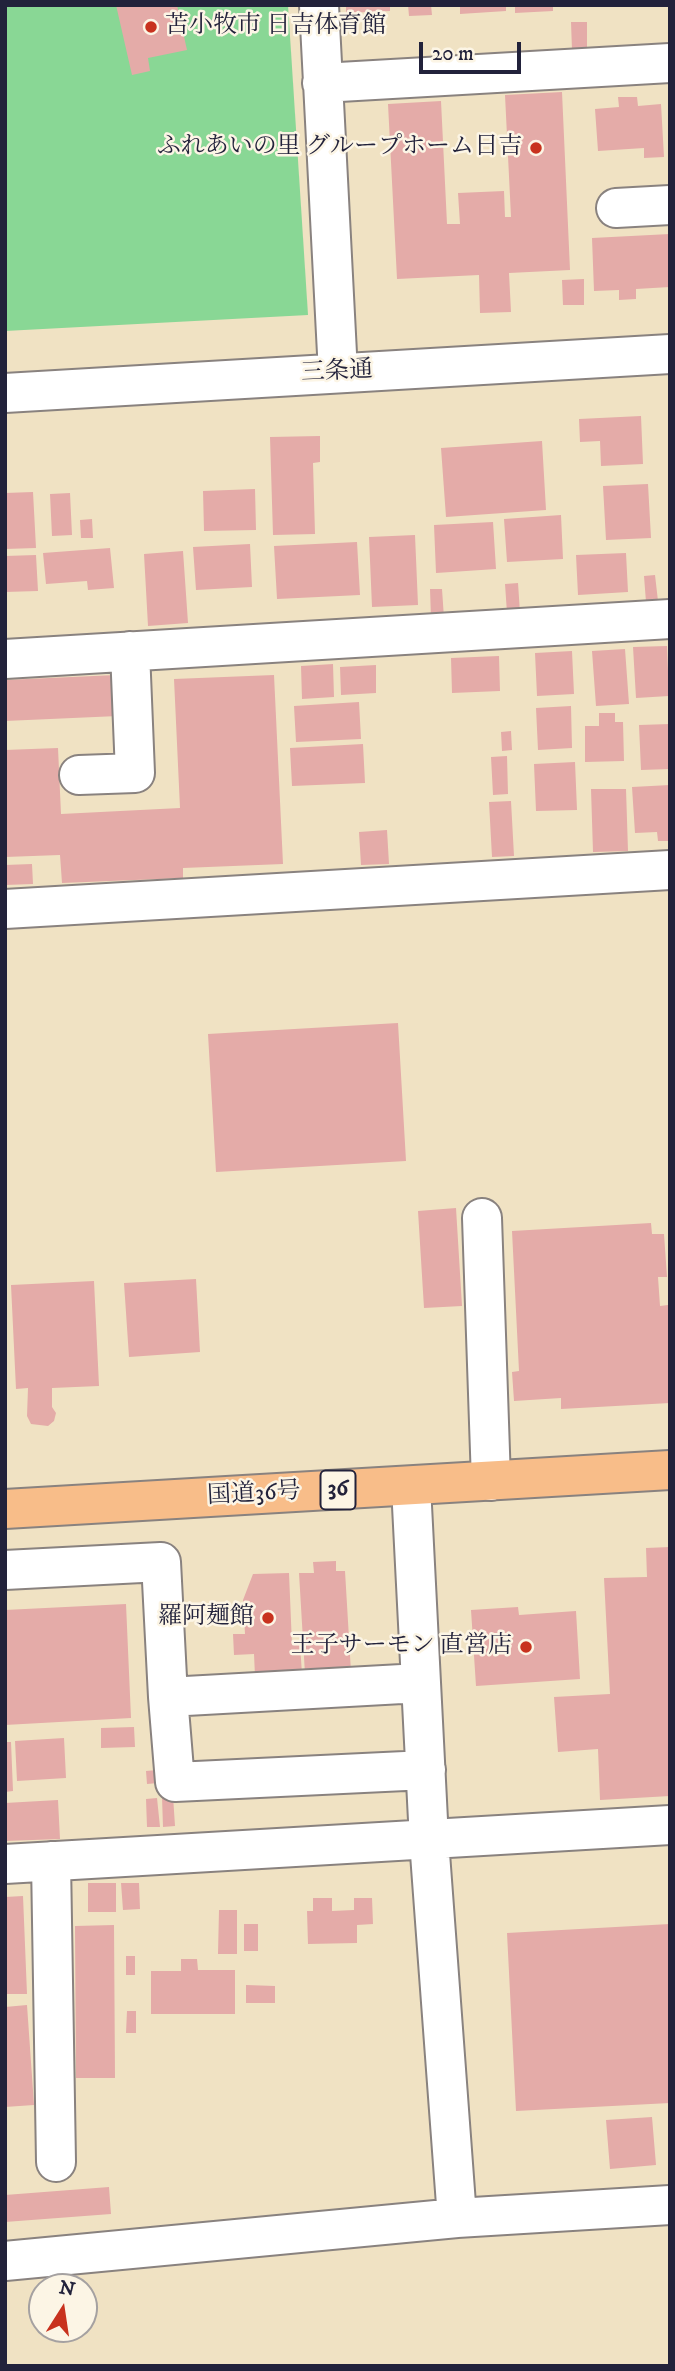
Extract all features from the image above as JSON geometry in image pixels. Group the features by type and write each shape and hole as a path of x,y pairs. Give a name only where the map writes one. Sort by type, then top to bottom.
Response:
{"highway":[{"name":"国道36号","path":"5,1508 670,1470"}],"street":[{"path":"319,5 338,373"},
{"path":"322,83 670,63"},
{"path":"616,208 670,205"},
{"name":"三条通","path":"5,393 670,354"},
{"path":"5,659 670,619"},
{"path":"79,775 135,773 130,651"},
{"path":"5,909 670,870"},
{"path":"482,1218 491,1481"},
{"path":"411,1486 419,1684 457,2218"},
{"path":"5,1570 160,1562 175,1782 426,1770"},
{"path":"168,1697 419,1684"},
{"path":"5,1864 670,1825"},
{"path":"51,1861 56,2162"},
{"path":"5,2261 457,2218 670,2205"}],"green space":[{"path":"5,5 288,5 308,315 5,331"}],"building":[{"name":"苫小牧市 日吉体育館","path":"116,5 177,5 187,50 148,58 150,71 132,75"},
{"path":"346,5 390,5 390,11 346,13"},
{"path":"408,5 431,5 432,15 409,16"},
{"path":"460,5 506,5 506,11 460,14"},
{"path":"515,5 553,5 553,11 515,13"},
{"path":"571,22 587,22 587,51 572,50"},
{"name":"ふれあいの里 グループホーム日吉","path":"562,92 570,270 509,273 511,312 480,313 479,275 397,279 388,104 441,101 447,224 460,224 458,193 504,191 505,217 511,217 505,95"},
{"path":"618,97 637,97 638,106 661,104 664,157 644,158 644,148 598,151 595,109 619,107"},
{"path":"670,234 670,287 636,289 636,299 619,300 619,290 594,291 592,238"},
{"path":"584,279 584,305 563,305 562,280"},
{"path":"641,416 643,464 601,466 600,441 580,442 579,419"},
{"path":"320,436 320,462 313,463 315,534 273,535 270,437"},
{"path":"542,441 546,510 446,517 441,448"},
{"path":"648,484 651,538 606,540 603,486"},
{"path":"255,489 256,530 204,531 203,491"},
{"path":"33,492 36,548 5,549 5,493"},
{"path":"70,493 72,535 52,536 50,494"},
{"path":"561,515 563,559 507,562 504,519"},
{"path":"92,519 93,538 81,538 80,520"},
{"path":"493,522 496,569 436,573 434,525"},
{"path":"415,535 418,605 372,607 369,537"},
{"path":"357,542 360,595 277,599 274,546"},
{"path":"250,544 252,587 196,590 193,547"},
{"path":"110,548 114,588 88,590 87,581 46,584 43,553"},
{"path":"183,551 188,623 148,626 144,554"},
{"path":"626,553 628,592 578,595 576,555"},
{"path":"36,555 38,591 5,592 5,556"},
{"path":"655,575 658,601 646,602 644,576"},
{"path":"518,583 520,613 507,613 505,584"},
{"path":"430,589 442,589 444,618 431,618"},
{"path":"667,646 669,696 636,698 633,647"},
{"path":"625,649 629,704 596,706 592,651"},
{"path":"572,651 574,694 537,696 535,653"},
{"path":"499,656 500,691 452,693 451,658"},
{"path":"333,664 334,697 302,699 301,666"},
{"path":"376,665 376,693 341,695 340,667"},
{"path":"116,675 118,716 5,721 5,680"},
{"path":"274,675 283,864 183,868 183,878 62,883 60,855 5,857 5,750 58,748 61,814 180,808 174,679"},
{"path":"359,702 361,739 296,742 294,706"},
{"path":"571,706 572,748 538,750 536,708"},
{"path":"599,713 615,713 615,722 623,722 624,761 585,762 585,726 599,726"},
{"path":"670,724 670,769 641,770 639,725"},
{"path":"511,731 512,750 502,751 501,732"},
{"path":"363,744 365,783 292,786 290,748"},
{"path":"507,756 508,794 493,795 491,757"},
{"path":"575,762 577,810 536,811 534,764"},
{"path":"670,785 670,841 658,841 657,832 635,833 632,787"},
{"path":"591,789 626,789 628,851 593,852"},
{"path":"511,801 514,856 492,857 489,802"},
{"path":"387,830 389,864 361,865 359,832"},
{"path":"32,864 33,884 5,885 5,865"},
{"path":"398,1023 406,1161 216,1172 208,1034"},
{"path":"456,1208 462,1306 424,1308 418,1211"},
{"path":"651,1223 652,1234 664,1234 667,1277 658,1277 660,1306 668,1305 670,1403 561,1409 561,1398 514,1401 512,1372 519,1371 512,1231"},
{"path":"196,1279 200,1352 129,1357 124,1283"},
{"path":"94,1281 99,1386 52,1388 52,1407 56,1413 54,1421 48,1426 31,1424 27,1416 28,1388 16,1389 11,1285"},
{"path":"670,1547 670,1796 600,1800 598,1749 558,1752 554,1697 610,1694 604,1578 647,1577 646,1548"},
{"path":"336,1561 336,1571 345,1571 351,1672 305,1674 299,1573 314,1573 313,1562"},
{"name":"羅阿麺館","path":"289,1573 292,1645 300,1644 302,1674 255,1676 254,1654 234,1655 233,1634 245,1634 243,1600 253,1574"},
{"path":"126,1604 131,1718 5,1725 5,1610"},
{"name":"王子サーモン 直営店","path":"518,1607 519,1615 576,1611 580,1679 476,1686 471,1610"},
{"path":"134,1727 135,1747 101,1748 101,1728"},
{"path":"64,1738 66,1778 17,1781 15,1741"},
{"path":"5,1742 11,1742 13,1791 5,1792"},
{"path":"168,1769 169,1782 147,1784 146,1771"},
{"path":"173,1796 175,1826 163,1827 162,1797"},
{"path":"157,1798 160,1827 147,1827 146,1799"},
{"path":"58,1800 60,1839 5,1841 5,1803"},
{"path":"88,1883 116,1883 116,1912 88,1912"},
{"path":"121,1883 139,1883 140,1909 123,1910"},
{"path":"23,1896 27,1994 5,1994 5,1897"},
{"path":"313,1898 332,1898 332,1911 354,1910 354,1898 372,1898 373,1924 357,1925 357,1943 308,1944 307,1911 313,1911"},
{"path":"219,1910 237,1910 237,1954 218,1954"},
{"path":"244,1924 258,1924 258,1951 244,1951"},
{"path":"670,1924 670,2103 516,2111 507,1933"},
{"path":"114,1925 115,2078 76,2078 75,1926"},
{"path":"126,1956 135,1956 135,1975 126,1975"},
{"path":"181,1959 197,1959 198,1970 235,1970 235,2014 151,2014 151,1971 181,1971"},
{"path":"246,1985 275,1986 275,2003 246,2003"},
{"path":"27,2005 34,2105 5,2107 5,2007"},
{"path":"127,2011 136,2011 136,2033 126,2033"},
{"path":"652,2117 656,2165 610,2169 606,2120"},
{"path":"109,2187 111,2214 5,2222 5,2195"}],"place":[{"name":"苫小牧市 日吉体育館","path":"151,27"},
{"name":"ふれあいの里 グループホーム日吉","path":"536,148"},
{"name":"羅阿麺館","path":"268,1618"},
{"name":"王子サーモン 直営店","path":"526,1647"}]}
